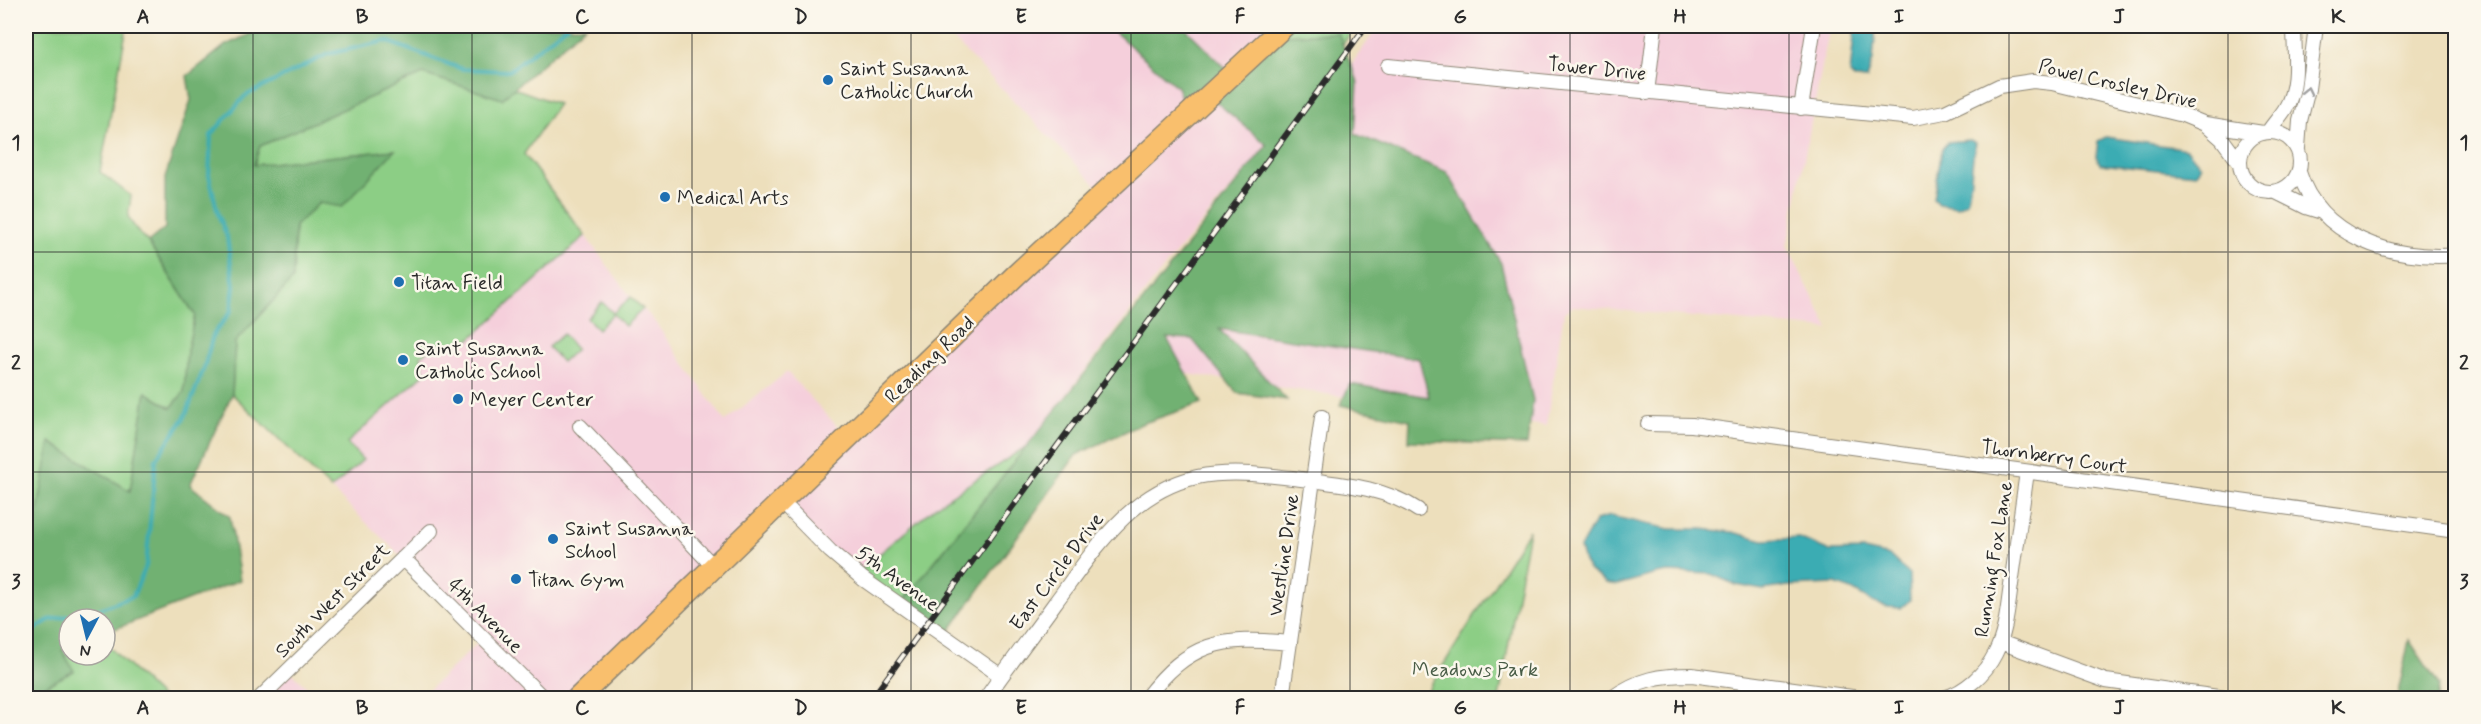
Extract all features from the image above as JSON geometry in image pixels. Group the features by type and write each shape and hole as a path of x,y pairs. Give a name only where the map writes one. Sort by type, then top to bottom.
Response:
{"main road":[{"name":"Reading Road","path":"578,699 1016,275 1284,26"}],"street":[{"path":"1647,93 1655,26"},
{"path":"1807,109 1814,26"},
{"path":"2294,26 2296,62 2291,95 2285,110 2265,132 2246,143 2240,162 2241,171 2251,186 2267,193 2276,192 2290,185 2299,172"},
{"path":"2316,26 2308,89 2300,122 2298,148 2299,172 2303,186 2319,211"},
{"name":"Tower Drive","path":"1388,66 1807,109"},
{"name":"Powel Crosley Drive","path":"1807,109 1921,117 1945,112 1998,86 2033,81 2052,83 2183,115 2205,124 2265,132"},
{"name":"Powel Crosley Drive","path":"2205,124 2222,139 2240,162"},
{"path":"2265,132 2285,136 2298,148"},
{"path":"2276,192 2319,211 2347,232 2384,249 2437,257 2456,255"},
{"name":"Westline Drive","path":"1282,699 1322,417"},
{"name":"Thornberry Court","path":"1648,424 1692,425 2456,531"},
{"path":"580,426 713,566"},
{"name":"Running Fox Lane","path":"1944,699 1966,687 1980,675 2000,642 2008,608 2027,472"},
{"name":"East Circle Drive","path":"986,699 1107,532 1132,508 1154,493 1196,478 1222,473 1239,473 1314,481 1388,494 1418,510"},
{"name":"5th Avenue","path":"781,501 856,574 1001,676"},
{"name":"South West Street","path":"260,699 431,531"},
{"name":"4th Avenue","path":"403,558 543,699"},
{"path":"1146,699 1171,668 1186,656 1207,647 1230,641 1248,640 1290,643"},
{"path":"2000,642 2106,681 2225,699"},
{"path":"1612,699 1633,684 1666,675 1692,675 1777,693 1859,699"}],"shaded area":[{"name":"Saint Susanna Catholic School","path":"966,26 1110,26 1177,87 1188,115 1209,95 1267,145 1162,270 1027,446 937,505 856,574 781,501 578,698 420,698 482,639 403,558 187,351 251,67 356,27 558,104 524,154 631,297 652,318 725,421 787,372 847,437 1104,193 950,36"},
{"path":"1183,26 1284,26 1232,74"},
{"path":"1379,26 1830,26 1787,246 1829,329 1573,306 1564,312 1546,426 1132,366"},
{"path":"289,670 318,698 260,698"}],"green space":[{"path":"26,26 127,26 100,172 131,196 128,217 148,242 195,315 187,351 184,392 171,408 146,392 130,492 51,443 26,577"},
{"path":"268,26 585,26 502,99 423,74 260,146 254,165 395,150 342,207 319,203 295,226 293,279 235,342 232,394 190,485 230,517 240,580 117,628 117,607 57,607 57,667 72,667 74,671 30,694 26,690 26,577 50,442 130,491 146,392 171,408 184,392 187,351 195,315 148,242 165,228 165,177 191,100 187,76 226,45"},
{"path":"1108,26 1183,26 1232,74 1274,35 1338,33 1358,82 1355,134 1447,172 1501,263 1533,400 1527,445 1409,441 1410,420 1340,405 1350,384 1429,397 1419,359 1219,329 1287,400 1237,393 1192,339 1167,338 1202,403 1141,424 1076,455 946,636 900,605 1267,145 1209,96 1188,115 1177,87"},
{"path":"1284,26 1356,26 1343,44 1338,33 1274,35"},
{"path":"423,74 502,99 514,88 558,104 524,154 585,236 470,339 456,344 434,344 421,356 424,374 347,443 363,460 331,489 232,394 235,342 293,279 295,226 319,203 394,150 253,165 260,146"},
{"path":"631,297 643,309 625,326 613,314 598,329 587,318 602,302 613,313"},
{"path":"563,334 576,349 562,362 548,347"},
{"path":"1027,446 900,605 856,574 937,505"},
{"name":"Meadows Park","path":"1529,530 1499,698 1426,698 1430,686"},
{"path":"2409,640 2439,685 2437,698 2397,698"},
{"path":"117,655 162,698 26,698 26,690 30,694 57,656 57,667 117,667"}],"water":[{"path":"1855,26 1876,26 1873,60 1867,79 1855,79 1850,74"},
{"path":"2106,137 2187,149 2201,166 2196,174 2100,164 2096,156 2098,141"},
{"path":"1970,140 1976,143 1967,202 1957,207 1939,204 1934,199 1942,149 1948,142"},
{"path":"1610,516 1670,529 1732,532 1764,540 1799,538 1830,551 1864,550 1890,556 1909,574 1910,600 1901,608 1887,607 1835,584 1788,586 1763,590 1736,585 1711,574 1668,572 1617,585 1606,583 1590,571 1584,562 1580,548 1596,520"}],"waterway":[{"path":"26,635 49,620 94,611 133,596 146,566 156,459 185,417 204,368 213,335 231,311 234,286 227,237 218,214 209,175 211,135 245,96 328,54 386,41 462,69 509,71 567,26"}],"railway":[{"path":"872,698 1366,26"}],"place":[{"name":"Saint Susanna Catholic Church","path":"828,80"},
{"name":"Medical Arts","path":"665,197"},
{"name":"Titan Field","path":"399,282"},
{"name":"Saint Susanna Catholic School","path":"403,360"},
{"name":"Meyer Center","path":"458,399"},
{"name":"Saint Susanna School","path":"553,539"},
{"name":"Titan Gym","path":"516,579"}]}
